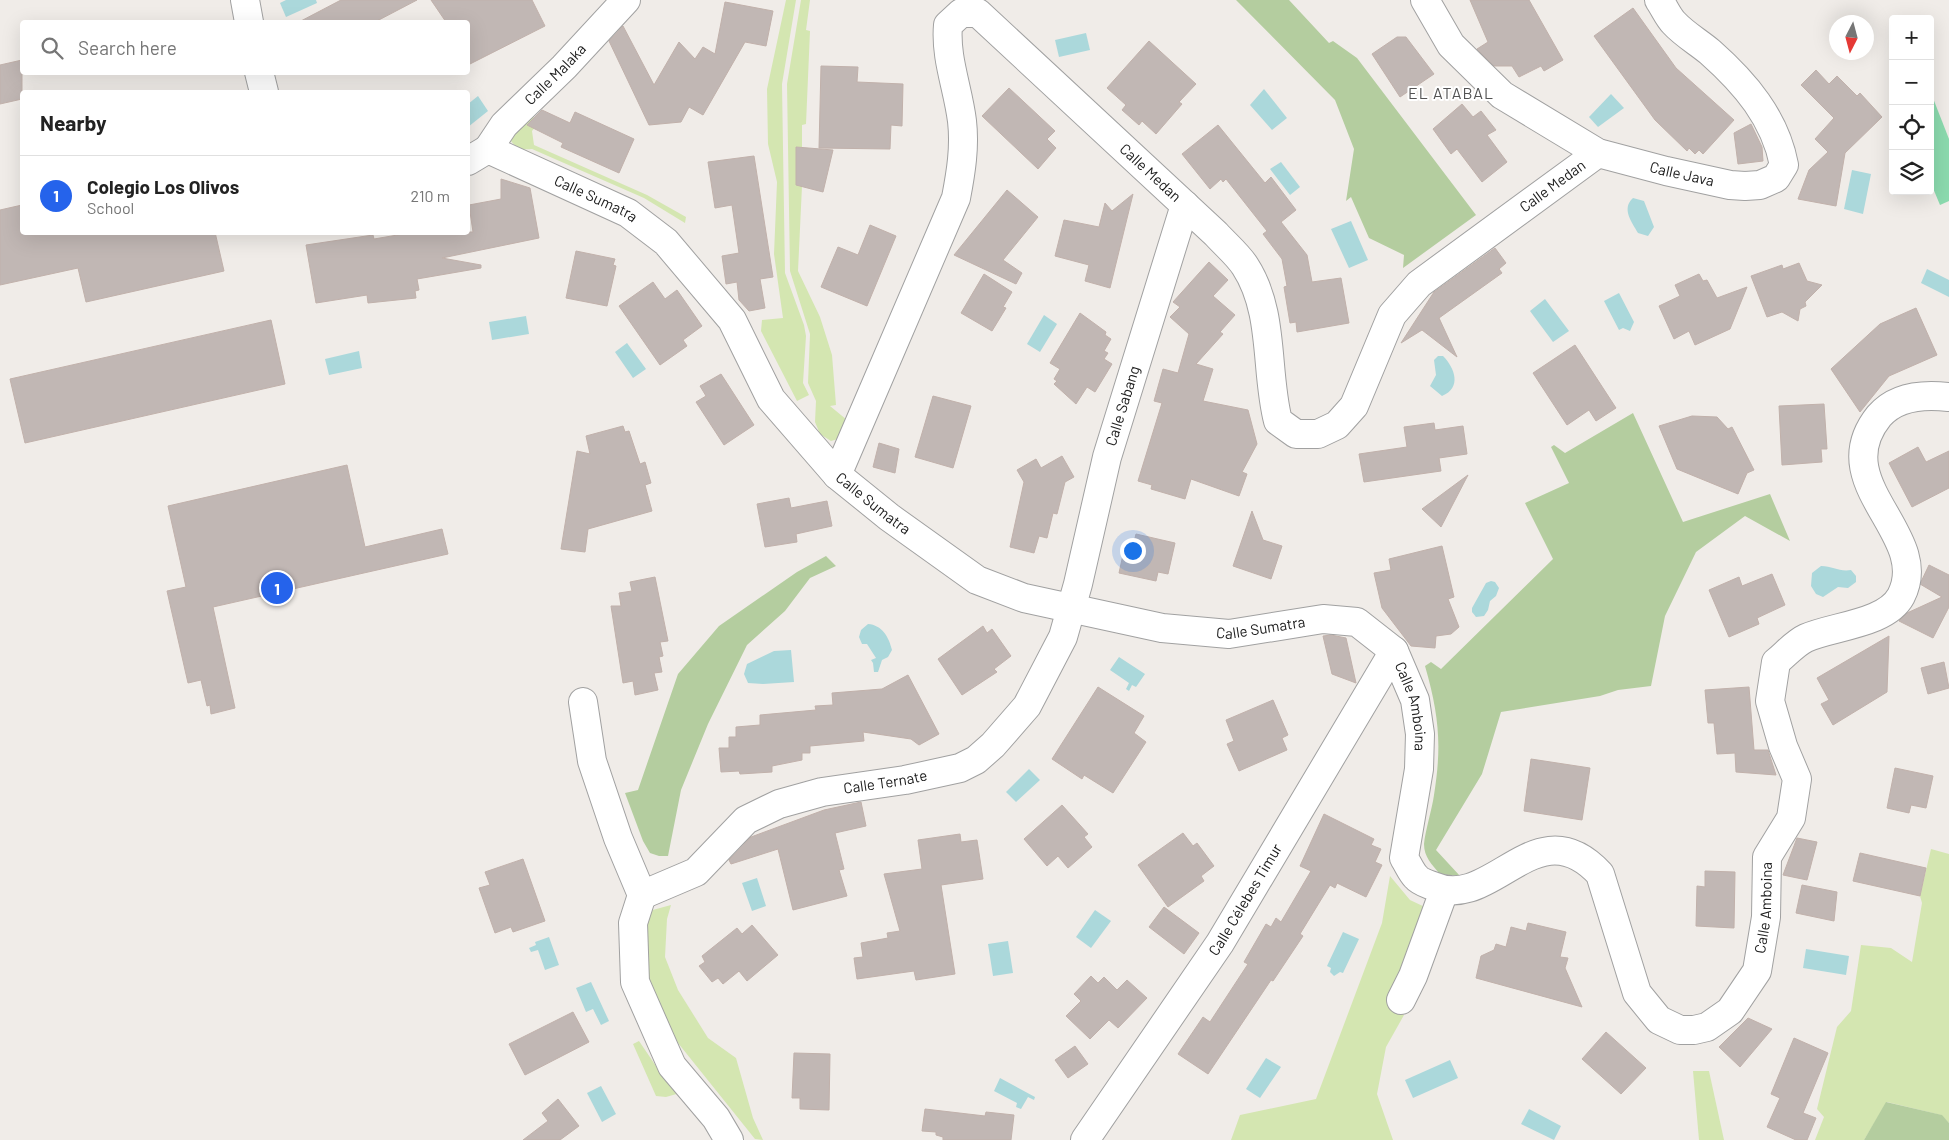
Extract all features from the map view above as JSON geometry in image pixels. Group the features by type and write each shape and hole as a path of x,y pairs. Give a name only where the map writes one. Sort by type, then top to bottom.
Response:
{"street":[{"path":"244,0 249,20"},
{"name":"Calle Malaka","path":"478,155 504,125 564,67 626,0"},
{"name":"Calle Java","path":"1425,0 1451,45 1502,95 1598,153 1666,171 1738,186 1760,185 1776,178 1784,165 1779,141 1768,120 1744,85 1710,52 1673,22 1659,0"},
{"name":"Calle Medan","path":"837,475 956,198 964,158 962,121 946,46 948,25 961,13 978,13 1216,234 1245,266 1258,297 1267,329 1272,400 1278,421 1296,434 1318,434 1337,425 1354,406 1392,315 1419,284 1598,153"},
{"path":"261,75 264,90"},
{"name":"Calle Sumatra","path":"478,155 628,214 666,242 732,320 771,400 837,475 889,517 977,580 1024,598 1072,610 1162,628 1229,634 1322,620 1357,622 1394,651"},
{"name":"Calle Sabang","path":"1072,610 1108,457 1185,205"},
{"name":"Calle Amboina","path":"1394,651 1415,700 1420,734 1419,769 1404,858 1417,879 1444,892 1457,892 1471,888 1540,852 1565,851 1587,860 1600,874 1636,993 1659,1020 1680,1030 1694,1030 1707,1027 1730,1011 1757,971 1766,917 1767,857 1791,818 1797,779 1783,746 1770,701 1776,662 1804,638 1880,615 1893,607 1901,596 1906,581 1907,564 1898,538 1869,486 1863,464 1864,444 1869,428 1883,411 1901,400 1933,395 1949,396"},
{"name":"Calle Ternate","path":"642,894 696,872 746,820 779,804 822,792 905,780 951,770 976,760 993,745 1028,706 1064,637 1072,610"},
{"name":"Calle Célebes Timur","path":"1085,1140 1220,943 1394,651"},
{"path":"582,702 592,762 618,838 642,894 633,923 635,982 672,1066 716,1118 729,1140"},
{"path":"1401,1000 1413,976 1444,892"}],"green space":[{"path":"786,0 796,0 782,84 785,273 804,325 806,336 803,383 809,395 797,401 761,331 762,320 783,318 774,254 777,182 768,144 767,89"},
{"path":"801,0 810,0 806,30 810,31 806,124 802,125 802,147 796,147 796,164 805,165 799,186 802,186 798,271 820,317 832,355 836,405 830,406 847,420 838,439 831,441 820,434 815,422 816,401 808,383 810,334 790,271 787,84"},
{"path":"1236,0 1289,0 1329,43 1333,41 1357,58 1476,215 1403,268 1404,255 1369,238 1351,197 1346,201 1354,149 1335,100"},
{"path":"1934,101 1949,139 1949,201 1940,205 1934,191"},
{"path":"531,116 540,121 532,131 534,145 647,195 686,217 685,223 644,198 532,149 523,149 516,146 511,141 512,135"},
{"path":"1633,413 1683,522 1770,494 1790,541 1745,516 1696,552 1665,616 1651,686 1618,690 1600,696 1501,712 1482,774 1436,850 1460,876 1440,874 1431,864 1424,849 1438,761 1436,715 1425,666 1431,662 1441,669 1553,559 1525,503 1569,483 1551,447 1554,445 1565,453"},
{"path":"826,556 836,566 810,578 785,611 747,645 708,724 681,790 668,856 650,853 643,841 625,793 638,790 678,674 719,626 797,572"},
{"path":"1931,849 1949,854 1949,1123 1941,1115 1887,1102 1864,1140 1815,1140 1824,1117 1817,1109 1837,1027 1851,1011 1861,945 1891,948 1912,962 1922,903 1920,896"},
{"path":"1390,876 1410,900 1427,908 1393,1007 1404,1015 1386,1047 1377,1094 1393,1140 1231,1140 1240,1115 1316,1099 1382,923"},
{"path":"671,905 667,919 665,957 678,990 708,1038 736,1058 753,1118 763,1140 755,1139 674,1038 652,1006 642,960 646,920 649,911"},
{"path":"639,1041 658,1069 680,1093 666,1097 656,1096 633,1044"},
{"path":"1693,1071 1709,1071 1724,1140 1699,1140"},
{"path":"1886,1102 1942,1115 1949,1123 1949,1140 1864,1140"}],"water":[{"path":"286,0 316,0 317,3 286,17 280,3"},
{"path":"1086,33 1090,50 1059,57 1055,40"},
{"path":"1264,89 1287,118 1272,130 1250,105"},
{"path":"1611,94 1624,108 1598,127 1589,117"},
{"path":"478,96 488,111 470,125 470,102"},
{"path":"1281,162 1300,187 1290,195 1270,169"},
{"path":"1852,170 1871,174 1863,214 1844,209"},
{"path":"1633,198 1644,201 1654,227 1648,236 1638,233 1629,216 1628,207"},
{"path":"1351,221 1368,260 1349,268 1331,229"},
{"path":"1927,269 1949,280 1949,297 1921,283"},
{"path":"1619,293 1634,322 1630,331 1623,328 1619,330 1604,301"},
{"path":"1545,299 1569,331 1553,342 1530,311"},
{"path":"1044,315 1057,324 1040,352 1027,344"},
{"path":"526,316 529,334 492,340 489,322"},
{"path":"627,343 646,369 633,378 615,352"},
{"path":"359,351 362,368 329,375 325,359"},
{"path":"1438,356 1443,356 1451,366 1454,378 1452,388 1442,396 1430,386 1436,375 1434,360"},
{"path":"1821,566 1851,570 1856,576 1856,582 1848,588 1838,587 1823,597 1816,594 1811,586 1812,573"},
{"path":"1495,582 1499,588 1496,596 1490,601 1484,616 1476,617 1472,612 1472,608 1486,583"},
{"path":"868,624 884,632 892,650 888,657 882,660 878,672 874,672 871,660 876,658 867,644 862,644 859,637 861,630"},
{"path":"791,650 794,682 748,683 744,674 747,664 774,651"},
{"path":"1119,657 1145,674 1136,687 1132,685 1129,691 1126,689 1129,683 1110,670"},
{"path":"1029,769 1040,780 1016,802 1006,792"},
{"path":"757,878 766,906 752,911 742,883"},
{"path":"1095,910 1111,921 1091,948 1076,937"},
{"path":"1343,932 1359,939 1343,973 1340,972 1334,976 1330,972 1331,968 1327,966"},
{"path":"549,937 559,965 545,970 538,950 531,952 529,948 536,945 535,942"},
{"path":"1008,941 1013,973 993,976 988,944"},
{"path":"1806,949 1849,956 1846,975 1803,968"},
{"path":"591,982 609,1021 601,1025 593,1009 586,1012 576,988"},
{"path":"1266,1058 1281,1067 1260,1098 1246,1089"},
{"path":"1450,1060 1458,1078 1413,1098 1405,1080"},
{"path":"1000,1078 1035,1097 1034,1100 1028,1097 1021,1109 1016,1107 1017,1103 994,1091"},
{"path":"601,1086 616,1114 602,1122 587,1093"},
{"path":"1529,1109 1561,1126 1554,1140 1521,1124"}],"building":[{"path":"341,0 417,0 379,20 303,20"},
{"path":"431,0 532,0 545,26 470,64 470,20 445,20"},
{"path":"1470,0 1529,0 1563,60 1544,71 1541,66 1519,77 1512,66 1494,66 1477,49 1488,42"},
{"path":"725,2 773,11 766,46 745,42 703,115 689,107 681,122 649,125 609,41 623,26 654,85 679,42 695,59 703,47 715,54"},
{"path":"1633,8 1676,68 1734,120 1703,154 1699,150 1695,154 1689,148 1687,151 1655,120 1594,36"},
{"path":"1397,37 1406,37 1434,74 1400,97 1372,54"},
{"path":"1149,41 1196,84 1179,102 1182,104 1156,134 1142,121 1139,125 1122,110 1126,105 1107,88"},
{"path":"20,60 22,90 20,90 20,99 0,104 0,65"},
{"path":"821,66 858,67 857,82 903,84 902,126 891,125 890,149 819,148"},
{"path":"1816,70 1829,84 1837,76 1857,96 1860,93 1882,117 1845,153 1836,206 1798,199 1809,170 1828,152 1815,139 1834,118 1801,85"},
{"path":"1009,88 1055,131 1047,139 1056,148 1038,169 982,116"},
{"path":"1462,104 1473,117 1481,111 1496,130 1487,135 1507,162 1482,182 1457,149 1451,154 1433,129"},
{"path":"542,110 570,123 575,112 634,139 619,173 561,147 563,143 527,125"},
{"path":"1751,124 1762,147 1763,161 1738,164 1734,133"},
{"path":"1218,125 1265,183 1271,177 1296,210 1281,222 1307,255 1312,282 1341,278 1349,323 1297,332 1296,322 1290,323 1284,287 1287,286 1282,259 1263,234 1267,231 1226,179 1223,182 1221,179 1210,189 1182,154"},
{"path":"796,147 833,150 823,192 796,185"},
{"path":"754,156 773,277 760,279 765,308 749,311 739,300 737,282 726,284 722,256 739,253 732,205 715,208 708,162"},
{"path":"501,179 530,188 539,238 442,258 481,265 481,268 417,279 419,290 415,291 416,298 368,303 367,295 316,303 306,245 373,235 374,239 397,235 470,235 470,232 473,232 470,205 501,199"},
{"path":"1007,190 1038,217 1003,260 1022,273 1016,284 954,255"},
{"path":"1133,194 1110,288 1085,281 1089,265 1055,256 1064,220 1099,227 1105,203 1112,211"},
{"path":"20,205 20,235 216,235 224,271 86,302 78,268 0,285 0,210"},
{"path":"870,225 896,236 867,306 821,287 838,247 858,255"},
{"path":"1495,248 1506,263 1499,269 1502,273 1439,318 1457,357 1422,330 1401,343 1434,292"},
{"path":"576,251 615,259 613,265 616,266 607,306 566,298"},
{"path":"1209,262 1228,280 1213,296 1235,315 1220,332 1223,334 1196,364 1213,369 1203,401 1248,410 1257,444 1242,472 1247,474 1239,496 1191,479 1185,499 1151,489 1152,485 1138,481 1162,403 1154,401 1163,369 1178,373 1189,334 1170,317 1180,307 1173,302"},
{"path":"1799,263 1807,281 1822,285 1805,302 1806,306 1800,309 1798,321 1782,312 1767,317 1751,276 1782,265 1783,269"},
{"path":"984,274 1012,292 1003,307 1006,308 992,331 961,313"},
{"path":"1699,274 1703,281 1707,280 1717,298 1747,287 1730,329 1695,345 1689,331 1674,339 1659,306 1680,296 1675,285"},
{"path":"653,282 665,299 677,290 702,326 683,340 687,346 660,365 619,306"},
{"path":"1916,308 1937,355 1889,376 1860,412 1831,369 1880,324"},
{"path":"1080,313 1106,332 1105,335 1111,339 1104,351 1108,353 1104,359 1112,364 1095,392 1087,387 1076,404 1054,384 1057,381 1054,379 1060,369 1050,363"},
{"path":"271,320 285,384 25,443 10,379"},
{"path":"1575,345 1616,408 1596,421 1589,410 1567,425 1533,373"},
{"path":"721,374 754,425 724,445 696,402 706,396 700,386"},
{"path":"933,396 971,406 953,468 915,457"},
{"path":"1824,404 1827,449 1821,449 1822,462 1782,465 1779,406"},
{"path":"1692,416 1717,417 1728,429 1732,427 1754,470 1747,473 1738,494 1677,469 1659,426"},
{"path":"1434,423 1435,430 1463,426 1467,454 1439,458 1441,471 1364,482 1359,454 1407,447 1404,427"},
{"path":"623,426 625,432 629,431 640,464 645,462 651,483 645,485 652,511 588,529 585,552 561,549 577,451 590,454 586,436"},
{"path":"879,443 899,449 895,473 873,467"},
{"path":"1918,447 1926,462 1949,451 1949,488 1912,507 1889,463"},
{"path":"1062,456 1074,477 1065,482 1057,514 1053,513 1047,538 1039,536 1034,553 1010,547 1024,482 1017,470 1036,459 1041,468"},
{"path":"347,465 365,547 442,529 448,554 213,607 235,708 211,714 210,705 207,706 201,680 188,683 167,591 186,587 168,506"},
{"path":"1468,475 1441,527 1422,509"},
{"path":"789,498 791,508 827,501 832,526 796,534 797,542 765,547 757,504"},
{"path":"1252,511 1263,540 1282,546 1271,579 1233,566"},
{"path":"1136,534 1175,543 1168,574 1158,572 1156,581 1119,573 1126,541 1134,542"},
{"path":"1442,546 1454,597 1448,599 1459,627 1451,634 1436,636 1435,648 1411,646 1382,608 1374,573 1391,570 1389,559"},
{"path":"1929,565 1949,575 1949,607 1933,638 1899,621 1907,613 1942,597 1920,584"},
{"path":"1772,574 1785,605 1757,618 1759,624 1729,637 1709,590 1739,577 1742,586"},
{"path":"655,577 668,641 660,642 663,656 659,657 662,672 654,673 658,690 635,695 633,681 623,683 611,606 621,606 619,593 632,591 630,582"},
{"path":"983,626 987,633 992,629 1011,656 994,669 997,672 962,695 938,659"},
{"path":"1331,635 1346,638 1356,683 1332,674 1323,636"},
{"path":"1889,636 1887,692 1833,725 1821,704 1829,700 1817,678"},
{"path":"1944,662 1949,688 1928,694 1921,668"},
{"path":"908,675 939,734 919,745 911,739 863,732 864,741 810,746 810,753 802,753 802,760 772,766 772,772 740,774 739,771 721,772 719,748 729,748 729,737 736,737 736,727 760,725 760,715 816,710 815,706 833,705 832,693 882,689"},
{"path":"1098,687 1144,716 1134,733 1146,742 1113,793 1084,775 1082,779 1052,759"},
{"path":"1749,687 1754,750 1768,750 1776,775 1736,772 1735,753 1717,754 1714,723 1708,723 1705,690"},
{"path":"1273,700 1288,735 1282,738 1287,750 1239,771 1227,744 1234,741 1226,720"},
{"path":"1531,759 1590,768 1582,820 1524,811"},
{"path":"1895,768 1933,776 1926,808 1911,805 1909,813 1887,808"},
{"path":"861,802 866,826 835,833 844,869 839,870 847,896 793,910 778,849 731,864 729,860 751,837 824,810"},
{"path":"1062,805 1088,834 1084,837 1092,847 1068,868 1058,856 1047,866 1024,839"},
{"path":"1324,814 1374,839 1371,845 1381,849 1375,862 1382,865 1366,897 1337,883 1335,888 1330,885 1300,934 1303,936 1208,1074 1178,1054 1203,1017 1210,1022 1248,964 1244,962 1266,924 1271,927 1276,918 1281,922 1311,871 1300,866"},
{"path":"1183,833 1193,846 1197,843 1214,866 1201,876 1204,881 1168,907 1138,865"},
{"path":"960,834 961,842 977,840 983,879 941,885 955,974 916,980 914,971 857,979 854,958 863,957 861,943 888,938 887,933 900,931 884,874 922,869 918,840"},
{"path":"1797,838 1817,842 1807,880 1783,875"},
{"path":"1860,853 1926,868 1920,896 1853,881"},
{"path":"523,859 545,921 513,932 511,927 495,933 479,888 490,885 485,872"},
{"path":"1705,871 1735,872 1734,928 1696,926 1697,886 1705,887"},
{"path":"1802,885 1837,892 1834,921 1796,913"},
{"path":"1164,907 1199,933 1184,954 1149,927"},
{"path":"1528,923 1566,932 1560,957 1568,958 1565,968 1582,1007 1476,978 1481,956 1494,950 1496,944 1506,947 1511,927 1526,931"},
{"path":"752,925 778,955 747,981 739,971 723,984 718,978 712,982 699,966 705,962 702,956 737,928 742,934"},
{"path":"1091,976 1098,983 1104,977 1117,990 1127,980 1147,998 1118,1028 1109,1020 1090,1039 1066,1016 1081,1001 1074,994"},
{"path":"573,1012 589,1042 525,1075 509,1044"},
{"path":"1748,1018 1772,1029 1740,1067 1719,1047"},
{"path":"1606,1032 1646,1068 1621,1094 1582,1059"},
{"path":"1794,1038 1828,1053 1803,1113 1816,1118 1807,1140 1796,1140 1767,1127 1780,1098 1771,1094"},
{"path":"1075,1046 1088,1064 1068,1078 1055,1060"},
{"path":"794,1053 830,1054 829,1110 800,1109 800,1098 792,1098"},
{"path":"558,1099 579,1126 560,1140 523,1140 548,1121 542,1113"},
{"path":"925,1109 985,1116 986,1112 1014,1115 1011,1140 943,1140 943,1137 936,1135 936,1132 922,1131"}],"place":[{"name":"Colegio Los Olivos","path":"277,588"}],"district":[{"name":"EL ATABAL","path":"1451,93"}]}
